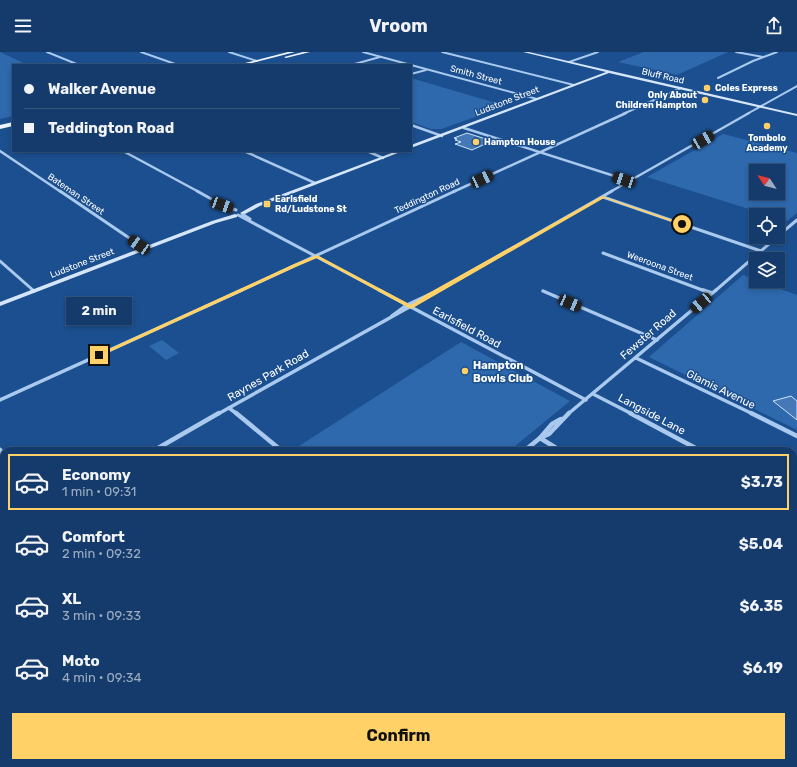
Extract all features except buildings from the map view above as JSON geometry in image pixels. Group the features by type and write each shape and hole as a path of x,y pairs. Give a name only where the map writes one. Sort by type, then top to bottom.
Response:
{"main road":[{"path":"256,63 293,52"},
{"path":"256,63 308,52"},
{"path":"0,122 12,119"},
{"path":"0,127 12,124"}],"street":[{"path":"47,52 77,64"},
{"path":"141,52 175,64"},
{"path":"229,52 256,63"},
{"name":"Smith Street","path":"363,52 407,64"},
{"path":"442,52 574,85"},
{"name":"Bluff Road","path":"525,52 797,115"},
{"path":"569,62 598,52"},
{"path":"736,52 765,58"},
{"path":"718,78 777,52"},
{"path":"356,64 381,57"},
{"name":"Smith Street","path":"412,65 537,99"},
{"path":"412,74 427,69"},
{"name":"Ludstone Street","path":"412,147 464,128 608,71"},
{"name":"Raynes Park Road","path":"160,447 797,86"},
{"name":"Teddington Road","path":"0,400 682,88"},
{"path":"791,90 796,91"},
{"path":"412,125 442,136"},
{"path":"464,128 630,181"},
{"name":"Bateman Street","path":"0,151 144,248"},
{"name":"Earlsfield Road","path":"125,152 256,224 586,400"},
{"path":"246,152 315,183"},
{"path":"369,152 383,158"},
{"name":"Ludstone Street","path":"0,304 398,152"},
{"path":"603,197 761,250"},
{"name":"Fewster Road","path":"785,231 797,220"},
{"name":"Fewster Road","path":"529,447 540,438 549,434 567,415 594,394 769,244"},
{"name":"Weeroona Street","path":"603,253 712,293"},
{"path":"0,261 34,291"},
{"path":"543,291 657,340"},
{"name":"Glamis Avenue","path":"636,358 797,436"},
{"name":"Langside Lane","path":"594,394 693,447"},
{"path":"229,408 277,447"},
{"path":"540,438 555,447"}],"shaded area":[{"path":"0,52 26,64 12,64 12,116 0,119"},
{"path":"644,52 728,52 677,75 618,62"},
{"path":"412,78 506,106 441,129 431,129 412,122"},
{"path":"723,134 797,153 797,213 787,221 785,220 785,208 749,209 647,177"},
{"path":"743,275 749,277 749,288 778,288 797,295 797,430 649,357"},
{"path":"162,340 179,353 166,360 149,346"},
{"name":"Hampton Bowls Club","path":"461,342 570,401 514,447 298,447"}],"place":[{"name":"Coles Express","path":"707,88"},
{"name":"Only About Children Hampton","path":"705,100"},
{"name":"Tombolo Academy","path":"767,126"},
{"name":"Hampton House","path":"476,142"},
{"name":"Earlsfield Rd/Ludstone St","path":"267,204"},
{"name":"Hampton Bowls Club","path":"465,371"}],"route":[{"path":"99,355 317,256 411,307 429,295 603,197 682,224"}]}
